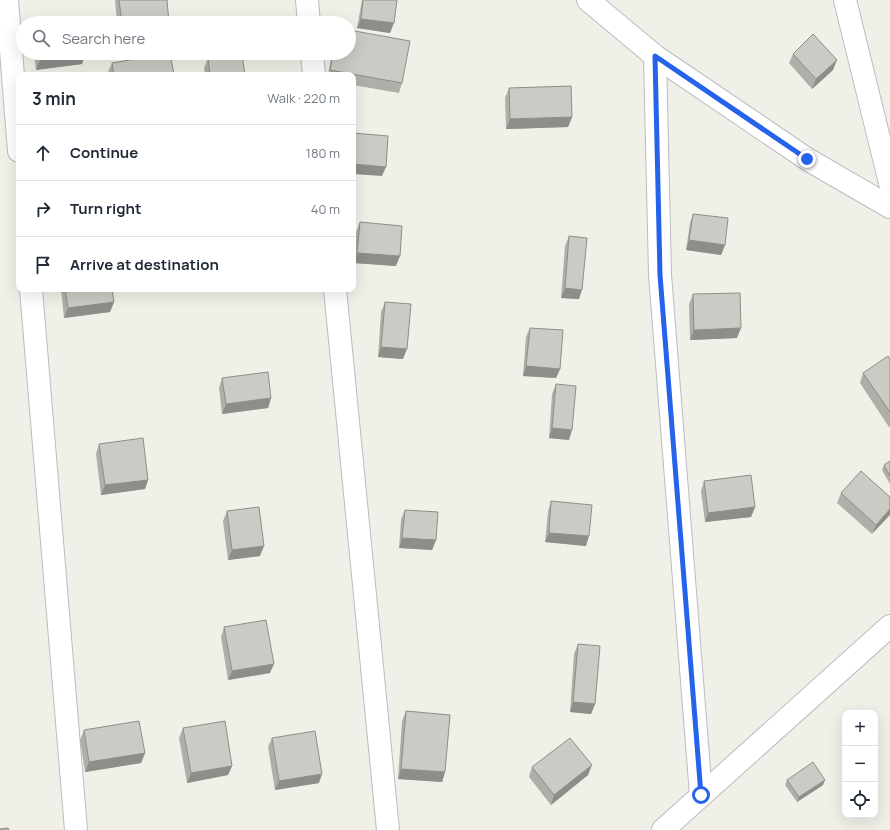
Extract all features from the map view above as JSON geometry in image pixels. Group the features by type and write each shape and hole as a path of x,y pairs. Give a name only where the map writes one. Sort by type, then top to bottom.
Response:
{"street":[{"path":"7,0 7,88 16,135"},
{"path":"307,0 308,16"},
{"path":"588,0 655,56 807,159 890,207"},
{"path":"845,0 890,183"},
{"path":"655,56 660,275 701,795"},
{"path":"313,60 314,72"},
{"path":"31,292 76,830"},
{"path":"335,292 388,830"},
{"path":"663,830 890,626"}],"building":[{"path":"119,0 167,0 168,16 121,16"},
{"path":"363,0 397,0 394,23 361,19"},
{"path":"356,31 410,41 402,83 356,75 356,72 330,70 332,60 356,60"},
{"path":"813,34 837,60 816,79 793,54"},
{"path":"129,60 171,60 173,72 114,72 112,63"},
{"path":"208,60 243,60 245,72 210,72"},
{"path":"571,86 572,117 510,119 509,88"},
{"path":"356,133 388,136 386,167 356,164"},
{"path":"693,214 728,218 725,245 689,240"},
{"path":"360,222 402,226 400,256 357,253"},
{"path":"569,236 587,238 582,290 565,288"},
{"path":"65,292 112,292 114,302 68,308"},
{"path":"740,293 741,328 694,330 693,294"},
{"path":"385,302 411,304 407,349 381,347"},
{"path":"530,328 563,330 560,369 526,366"},
{"path":"888,356 890,359 890,412 863,373"},
{"path":"268,372 271,398 226,404 222,378"},
{"path":"556,384 576,386 572,430 552,428"},
{"path":"143,438 148,480 105,485 99,444"},
{"path":"890,461 890,476 884,465"},
{"path":"861,471 890,497 890,509 876,525 841,493"},
{"path":"751,475 755,507 708,513 704,481"},
{"path":"551,501 592,505 589,536 549,533"},
{"path":"259,507 264,546 232,550 227,511"},
{"path":"405,510 438,512 436,540 402,538"},
{"path":"266,620 274,664 232,671 224,627"},
{"path":"578,644 600,646 595,704 573,702"},
{"path":"406,711 450,715 445,772 401,769"},
{"path":"139,721 145,753 89,762 84,730"},
{"path":"225,721 232,766 191,773 183,728"},
{"path":"315,731 322,774 279,781 272,738"},
{"path":"570,738 592,765 554,795 532,767"},
{"path":"813,762 825,780 799,797 787,780"},
{"path":"8,828 9,830 0,830 0,829"}],"route":[{"path":"701,795 660,275 655,56 807,159"}]}
